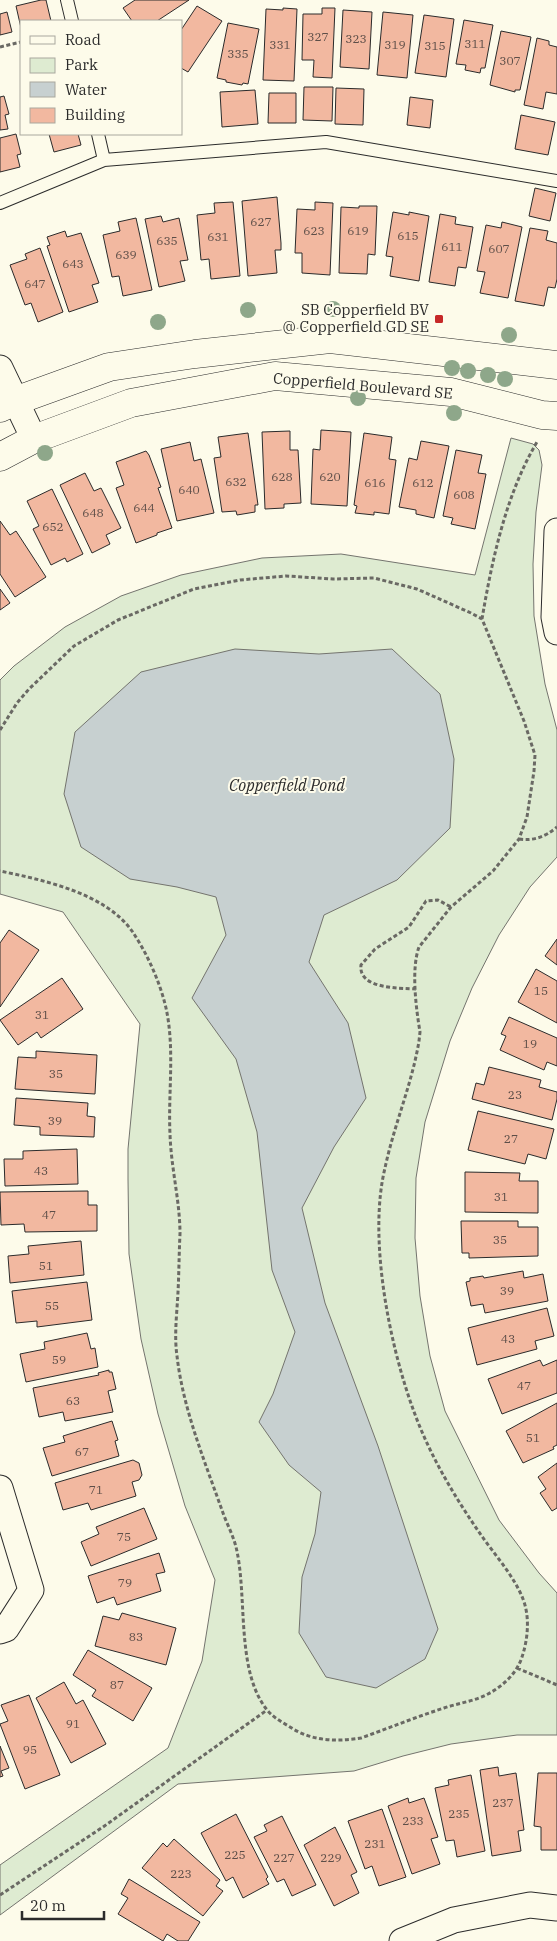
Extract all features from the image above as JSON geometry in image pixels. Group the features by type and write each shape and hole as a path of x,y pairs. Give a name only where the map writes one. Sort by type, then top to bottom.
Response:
{"street":[{"path":"7,404 109,367 195,354 330,339 557,365"},
{"path":"0,368 7,404 34,439"},
{"name":"Copperfield Boulevard SE","path":"0,457 34,439 132,403 275,376 451,392 557,416"},
{"path":"557,531 554,616 557,632"},
{"path":"0,1488 31,1590 6,1629 0,1631"},
{"path":"402,1941 454,1920 530,1905 557,1908"}],"lane":[{"path":"67,0 72,20"},
{"path":"98,135 104,160"},
{"path":"0,203 104,160 326,142 557,181"}],"path":[{"path":"0,47 20,42"},
{"path":"0,870 62,887 89,897 107,907 122,919 133,933 162,992 168,1015 170,1039 170,1137 178,1194 180,1230 176,1336 178,1363 188,1408 236,1548 241,1577 246,1654 254,1685 267,1710 275,1717 304,1734 331,1741 361,1738 457,1704 481,1698 505,1682 517,1668 524,1651 527,1626 522,1598 457,1497 429,1446 407,1391 391,1333 386,1301 380,1223 382,1180 417,1050 420,1032 415,965 419,946 451,907 492,871 518,839 527,817 535,755 524,721 482,619 487,590 514,488 538,440"},
{"path":"0,730 28,689 74,646 136,612 177,595 210,585 286,576 333,579 374,578 416,589 450,602 482,619"},
{"path":"518,839 537,839 557,828"},
{"path":"416,989 383,986 367,980 362,974 361,965 375,948 409,927 426,901 438,900 451,907"},
{"path":"517,1668 557,1685"},
{"path":"0,1895 103,1827 267,1710"}],"green space":[{"path":"511,438 533,444 539,450 542,465 536,512 533,564 534,616 545,684 557,730 557,857 530,887 499,935 472,988 450,1041 425,1122 416,1178 415,1238 420,1296 430,1356 445,1411 499,1520 539,1573 557,1593 557,1735 517,1735 451,1744 354,1771 178,1784 0,1915 0,1865 168,1748 202,1661 215,1580 185,1506 158,1414 141,1339 129,1254 128,1149 140,1024 63,912 0,894 0,680 14,666 65,627 121,596 181,575 262,558 341,554 475,575"}],"water":[{"name":"Copperfield Pond","path":"235,649 319,654 392,649 440,694 454,759 450,828 397,880 324,915 309,962 348,1023 366,1098 334,1147 302,1208 325,1303 378,1446 438,1629 425,1659 376,1688 326,1677 299,1633 302,1577 315,1534 321,1492 289,1465 259,1422 273,1394 295,1332 272,1270 257,1132 236,1059 192,998 226,935 216,897 177,887 130,879 81,847 64,794 75,732 141,672"}],"building":[{"path":"46,0 51,20 20,20 20,24 16,6"},
{"path":"135,0 189,0 159,20 131,20 123,8"},
{"path":"197,6 222,21 188,72 182,69 182,28"},
{"path":"283,8 297,9 294,81 263,80 266,9 283,10"},
{"path":"322,8 335,8 332,78 313,77 314,60 302,60 303,14 322,14"},
{"path":"343,10 372,12 369,69 340,67"},
{"path":"7,12 12,32 0,35 0,14"},
{"path":"383,12 413,15 407,78 377,75"},
{"path":"424,15 454,19 446,77 415,73"},
{"path":"464,20 493,25 485,68 481,68 480,73 465,70 466,65 456,64"},
{"path":"228,23 259,29 248,84 243,83 242,85 226,82 226,80 217,78"},
{"path":"501,31 531,37 520,90 515,90 515,92 490,85"},
{"path":"537,38 549,41 549,45 557,47 557,94 546,92 543,109 524,105"},
{"path":"304,87 333,87 332,121 303,120"},
{"path":"336,88 364,89 363,125 335,124"},
{"path":"255,90 258,124 222,127 220,92"},
{"path":"269,93 296,93 296,123 268,123"},
{"path":"4,96 9,114 5,115 8,129 0,130 0,97"},
{"path":"410,97 433,100 430,128 407,125"},
{"path":"521,115 555,122 548,155 515,149"},
{"path":"16,134 21,154 17,155 20,167 0,172 0,138"},
{"path":"49,135 78,135 81,145 54,152"},
{"path":"535,188 556,193 550,221 529,216"},
{"path":"277,197 281,250 275,250 277,273 248,276 242,201"},
{"path":"233,202 240,276 211,279 209,259 201,260 197,215 215,213 214,203"},
{"path":"315,202 333,203 330,275 302,273 302,253 295,253 297,209 315,210"},
{"path":"359,206 377,206 375,255 368,254 367,274 339,273 341,207 359,208"},
{"path":"393,212 409,215 409,212 429,216 419,281 390,276 393,257 386,256"},
{"path":"440,214 456,217 455,224 473,227 466,268 458,267 455,286 429,282"},
{"path":"161,216 163,222 179,218 188,260 180,261 185,281 159,287 145,219"},
{"path":"136,218 152,290 123,296 119,276 112,277 103,235 120,231 118,222"},
{"path":"502,222 522,227 508,298 480,293 485,272 477,271 486,225 501,228"},
{"path":"530,228 548,231 546,240 557,243 557,279 555,288 548,287 544,306 515,301"},
{"path":"65,231 67,237 81,233 99,283 92,285 98,302 69,312 47,246 50,245 47,237"},
{"path":"40,248 63,312 38,322 31,303 25,305 10,265 27,259 25,254"},
{"path":"321,430 351,432 347,506 311,504 313,449 320,450"},
{"path":"290,431 290,450 298,450 301,503 284,504 284,508 265,509 262,432"},
{"path":"248,433 258,505 255,505 255,512 237,515 236,511 222,512 214,458 221,457 218,437"},
{"path":"364,433 392,437 389,459 396,460 389,514 374,512 374,515 355,513 357,506 354,505"},
{"path":"421,441 449,446 434,518 416,514 416,510 399,507 409,458 417,460"},
{"path":"190,442 194,461 201,459 214,513 177,521 161,449"},
{"path":"456,450 482,455 478,473 486,474 475,529 451,524 453,518 443,516"},
{"path":"146,451 161,487 158,488 172,528 136,543 116,488 124,485 116,462"},
{"path":"85,473 94,491 101,488 121,528 106,535 110,544 92,553 60,485"},
{"path":"52,489 83,554 67,562 65,558 51,565 33,529 39,526 27,501"},
{"path":"0,521 10,535 16,531 46,577 15,597 0,574"},
{"path":"0,589 10,603 0,610"},
{"path":"9,930 39,950 0,1007 0,943"},
{"path":"557,939 557,965 545,956"},
{"path":"536,969 557,981 557,1023 518,1002"},
{"path":"62,978 83,1009 41,1038 37,1032 18,1045 0,1020"},
{"path":"509,1017 557,1038 557,1066 547,1062 544,1070 500,1050 506,1036 501,1034"},
{"path":"36,1051 97,1055 95,1094 15,1089 18,1057 36,1058"},
{"path":"489,1067 541,1080 539,1087 557,1092 552,1120 472,1099 476,1083 484,1085"},
{"path":"16,1098 88,1103 87,1116 95,1117 94,1137 40,1135 40,1127 14,1125"},
{"path":"478,1111 554,1129 546,1159 528,1154 525,1164 468,1150"},
{"path":"77,1149 78,1184 5,1186 4,1159 23,1159 23,1151"},
{"path":"465,1172 520,1173 519,1181 538,1181 538,1213 465,1212"},
{"path":"88,1191 88,1205 97,1205 97,1231 25,1232 24,1224 1,1225 0,1192"},
{"path":"461,1221 518,1221 518,1227 538,1227 538,1256 469,1258 469,1253 462,1253"},
{"path":"81,1241 84,1275 10,1283 8,1256 29,1254 28,1246"},
{"path":"523,1271 524,1278 543,1274 548,1301 485,1313 483,1304 471,1306 466,1282 470,1281 470,1278 483,1276 484,1278"},
{"path":"87,1282 92,1320 37,1327 37,1321 16,1323 12,1291"},
{"path":"547,1308 554,1336 535,1341 537,1349 477,1365 468,1328"},
{"path":"87,1333 91,1349 95,1348 98,1367 26,1382 20,1354 45,1349 44,1342"},
{"path":"540,1360 543,1366 557,1360 557,1393 502,1414 488,1379"},
{"path":"109,1370 109,1372 112,1372 116,1389 108,1391 113,1412 65,1421 63,1412 39,1417 33,1388 99,1375 98,1373"},
{"path":"557,1403 557,1445 553,1447 554,1449 523,1463 506,1431"},
{"path":"112,1421 118,1440 115,1441 119,1456 52,1476 43,1448 65,1442 63,1436"},
{"path":"133,1460 139,1463 142,1475 139,1480 132,1482 136,1496 91,1510 88,1503 63,1510 55,1483"},
{"path":"557,1463 557,1508 552,1511 540,1493 546,1489 538,1477"},
{"path":"144,1508 157,1539 91,1566 81,1542 99,1534 96,1527"},
{"path":"159,1553 165,1572 156,1574 161,1591 117,1605 114,1597 97,1603 88,1576"},
{"path":"122,1613 176,1628 166,1665 95,1646 103,1616 119,1620"},
{"path":"88,1650 152,1688 133,1721 92,1696 96,1690 73,1675"},
{"path":"64,1682 76,1704 83,1700 106,1744 71,1763 36,1698"},
{"path":"29,1695 60,1775 25,1789 0,1724 8,1721 1,1705"},
{"path":"0,1746 9,1768 1,1771 3,1776 0,1777"},
{"path":"498,1767 499,1776 516,1773 524,1830 518,1831 521,1851 492,1856 480,1770"},
{"path":"538,1773 557,1773 557,1850 541,1850 541,1827 534,1826"},
{"path":"471,1775 485,1851 457,1857 454,1840 446,1841 435,1788 449,1785 448,1780"},
{"path":"408,1798 409,1803 424,1798 438,1837 431,1839 440,1864 412,1874 388,1806"},
{"path":"382,1809 406,1877 379,1886 372,1866 365,1869 348,1821"},
{"path":"236,1814 268,1877 266,1879 269,1884 243,1898 233,1877 226,1881 201,1833"},
{"path":"282,1816 316,1885 292,1896 284,1879 277,1882 254,1837 267,1831 264,1825"},
{"path":"335,1827 357,1872 351,1875 359,1893 334,1906 304,1845"},
{"path":"174,1839 220,1880 216,1886 223,1891 203,1916 142,1868 163,1843 167,1847"},
{"path":"129,1879 200,1922 188,1941 178,1941 167,1934 163,1941 118,1914 128,1898 121,1894"}],"place":[{"name":"SB Copperfield BV @ Copperfield GD SE","path":"439,319"}]}
